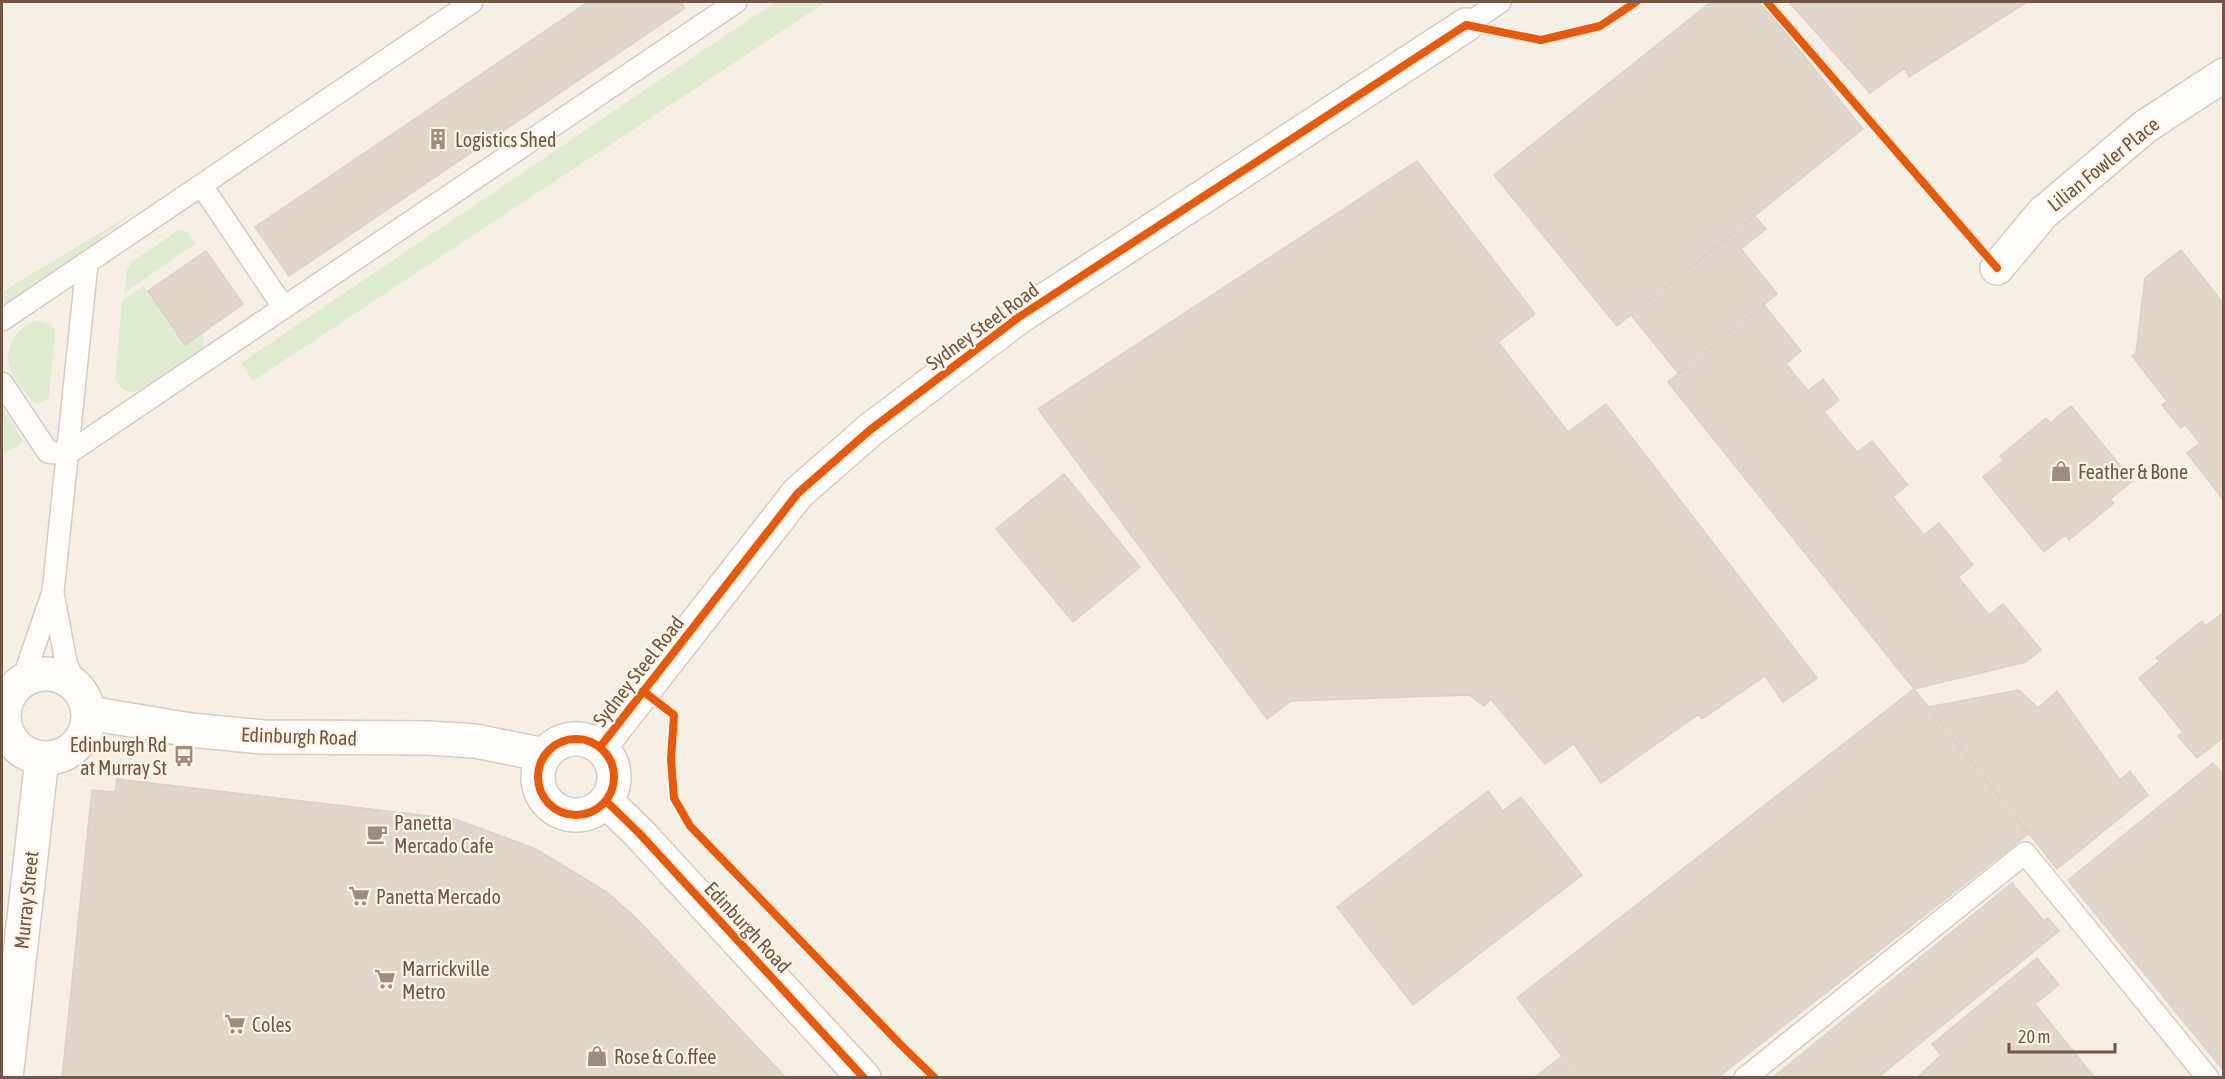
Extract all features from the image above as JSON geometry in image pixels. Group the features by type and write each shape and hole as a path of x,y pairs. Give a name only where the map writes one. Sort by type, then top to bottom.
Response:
{"street":[{"name":"Sydney Steel Road","path":"600,747 798,493 870,430 1019,317 1466,25"},
{"name":"Lilian Fowler Place","path":"1997,268 2043,213 2146,126 2223,75"},
{"path":"49,673 62,676 74,683 87,702 89,713 87,728 80,741 70,751 56,757 42,758 29,755 10,740 5,729 3,716 10,695 36,674 49,673"},
{"name":"Edinburgh Road","path":"89,713 190,730 263,737 428,738 475,741 545,755"},
{"path":"576,739 588,741 600,747 608,755 613,766 612,791 606,801 596,810 584,814 559,811 548,803 541,792 538,780 539,767 545,755 553,746 576,739"},
{"name":"Murray Street","path":"6,1077 42,758"},
{"name":"Edinburgh Road","path":"606,801 864,1077"}],"lane":[{"path":"2,320 472,2"},
{"path":"1466,25 1500,2"},
{"path":"2,383 48,452 67,454 284,308 723,5"},
{"path":"202,186 284,308"},
{"path":"74,683 66,662 53,592 87,264"},
{"path":"10,695 53,592"},
{"path":"1745,1077 2025,853 2208,1077"}],"green space":[{"path":"775,2 826,2 253,381 241,363"},
{"path":"136,211 50,276 2,305 2,292"},
{"path":"179,230 188,232 195,244 124,293 127,270 132,262"},
{"path":"144,286 185,344 200,334 204,339 203,347 140,390 129,392 115,380 122,301"},
{"path":"37,321 48,324 55,332 49,398 38,404 21,387 10,369 8,358 14,338 24,327"},
{"path":"2,407 24,442 2,455"}],"building":[{"name":"Logistics Shed","path":"588,2 681,2 685,8 289,276 255,227"},
{"path":"1711,2 1760,2 1863,129 1617,326 1494,175"},
{"path":"1789,2 2027,2 1909,77 1905,68 1870,93"},
{"path":"1417,161 1535,314 1498,342 1568,432 1606,404 1817,678 1783,702 1765,676 1702,719 1699,714 1601,783 1574,744 1545,764 1491,699 1484,706 1469,695 1291,701 1267,719 1038,409"},
{"path":"1755,216 1766,229 1741,249 1777,294 1679,374 1631,315"},
{"path":"2181,250 2224,304 2224,496 2222,498 2187,453 2200,443 2185,424 2181,428 2162,405 2167,401 2132,356 2136,353 2145,278"},
{"path":"206,251 243,304 185,345 148,291"},
{"path":"1764,305 1801,351 1786,364 1808,391 1823,379 1839,400 1824,412 1857,452 1872,441 1908,485 1893,497 1924,535 1939,523 1973,565 1958,577 1989,615 2003,604 2041,650 2026,662 1914,689 1668,382"},
{"path":"2071,406 2133,481 2110,499 2114,503 2069,540 2065,535 2044,552 1983,477 2004,460 2000,456 2046,418 2050,423"},
{"path":"1064,474 1140,567 1073,622 996,529"},
{"path":"2224,612 2224,737 2197,758 2178,736 2183,732 2139,678 2160,661 2156,658 2202,621 2206,626"},
{"path":"1914,689 2028,834 1717,1078 1579,1078 1517,998"},
{"path":"2019,690 2038,708 2057,691 2120,780 2130,771 2148,795 2057,869 1928,707"},
{"path":"2213,763 2224,775 2224,1071 2068,880"},
{"name":"Marrickville Metro","path":"117,779 455,819 536,849 607,892 637,919 786,1078 62,1078 92,790 115,792"},
{"path":"1488,791 1503,811 1521,797 1582,875 1413,1005 1337,907"},
{"path":"2012,883 2044,921 2048,918 2059,931 1881,1075 1883,1078 1772,1078"},
{"path":"2037,958 2059,985 2035,1004 2095,1078 1917,1078 1941,1055 1932,1044"},
{"path":"1562,1056 1579,1078 1534,1078"}],"cycle path":[{"path":"600,747 798,493 870,430 1019,317 1466,25 1541,40 1600,26 1636,2"},
{"path":"1767,2 1997,268"},
{"path":"643,691 674,715 671,759 674,798 690,826 935,1078"},
{"path":"576,739 590,742 603,750 611,763 614,777 611,791 603,804 590,812 576,815 562,812 549,804 541,791 538,777 541,763 549,750 562,742 576,739"},
{"path":"606,801 639,833 864,1078"}],"place":[{"name":"Logistics Shed","path":"438,139"},
{"name":"Feather & Bone","path":"2061,471"},
{"name":"Edinburgh Rd at Murray St","path":"184,756"},
{"name":"Panetta Mercado Cafe","path":"377,834"},
{"name":"Panetta Mercado","path":"359,896"},
{"name":"Marrickville Metro","path":"385,979"},
{"name":"Coles","path":"235,1024"},
{"name":"Rose & Co.ffee","path":"597,1056"}]}
